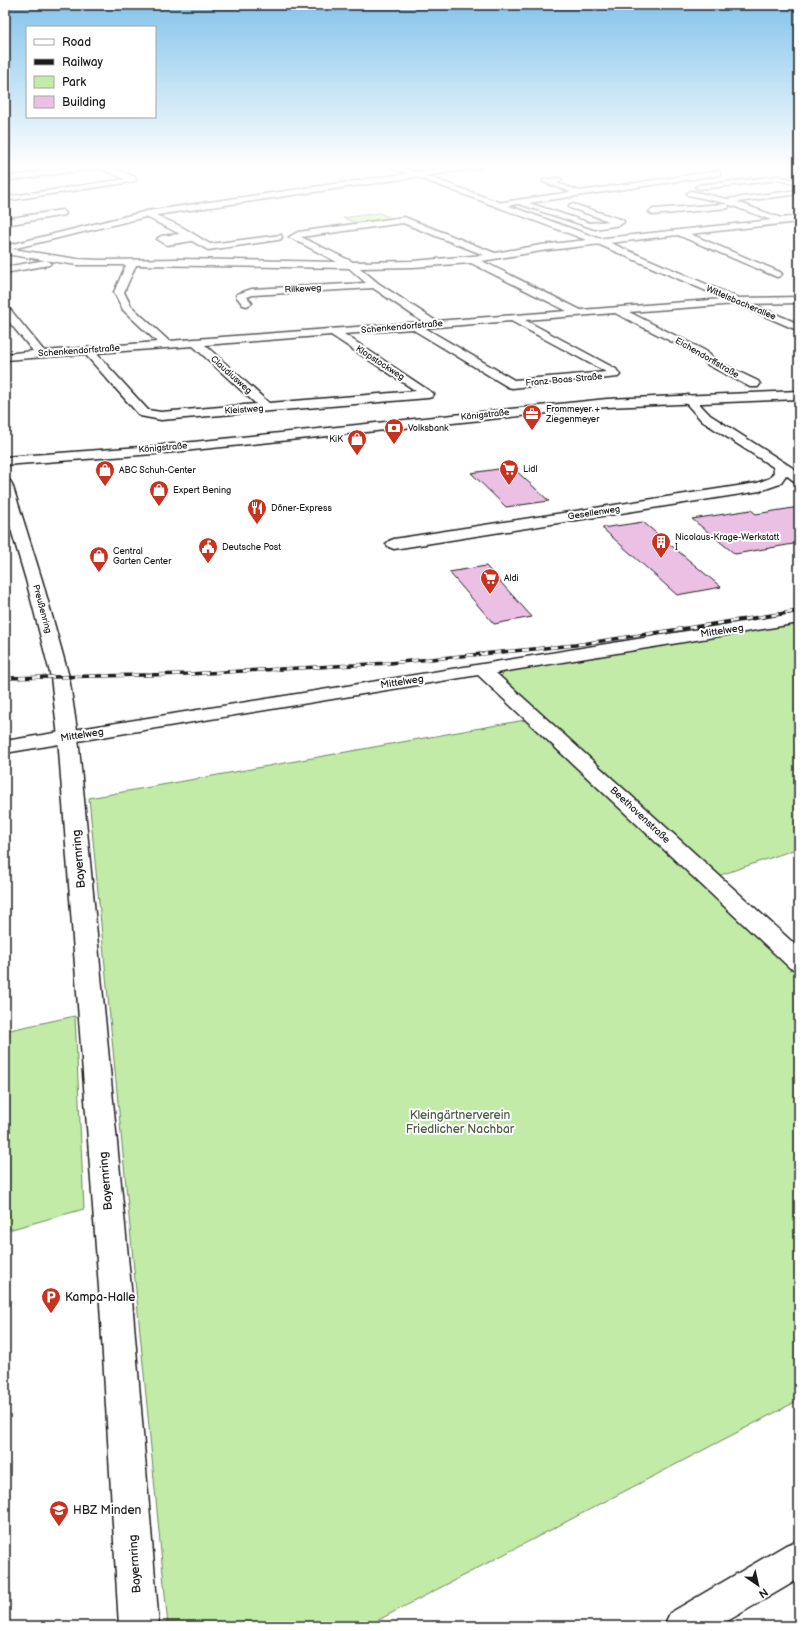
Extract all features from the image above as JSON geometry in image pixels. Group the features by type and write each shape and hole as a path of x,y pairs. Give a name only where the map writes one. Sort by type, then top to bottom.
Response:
{"street":[{"path":"5,250 29,242"},
{"path":"199,242 208,247 242,242"},
{"path":"304,242 351,265 375,285 434,324"},
{"path":"459,242 494,256"},
{"path":"5,250 84,263 226,262 351,265 413,264 472,260 541,248 587,242"},
{"name":"Wittelsbacherallee","path":"599,242 799,328"},
{"path":"703,242 765,269"},
{"path":"5,270 59,260"},
{"path":"472,260 580,313"},
{"path":"132,263 118,292 126,308 166,344"},
{"name":"Rilkeweg","path":"247,303 241,296 252,292 375,285"},
{"name":"Schenkendorfstraße","path":"5,356 196,343 736,301 799,300"},
{"path":"5,310 40,353"},
{"name":"Eichendorffstraße","path":"618,310 702,353 712,363 754,384"},
{"name":"Franz-Boas-Straße","path":"414,326 512,384 614,376 612,371 513,318"},
{"name":"Klopstockweg","path":"332,332 428,394"},
{"name":"Claudiusweg","path":"196,343 267,408"},
{"name":"Kleistweg","path":"88,351 144,413 160,416 428,394"},
{"name":"Königstraße","path":"5,461 154,450 585,405 799,395"},
{"path":"688,399 706,418 780,464 799,478"},
{"name":"Gesellenweg","path":"394,544 760,487 775,481 781,472 780,464"},
{"name":"Preußenring","path":"5,484 60,677 68,737"},
{"name":"Mittelweg","path":"5,747 799,618"},
{"name":"Beethovenstraße","path":"482,669 799,962"},
{"name":"Bayernring","path":"68,737 121,1364 139,1626"},
{"path":"683,1626 799,1558"}],"green space":[{"path":"799,623 799,848 715,877 502,680 501,676 506,671"},
{"name":"Kleingärtnerverein Friedlicher Nachbar","path":"525,720 799,971 799,1400 367,1626 168,1626 89,798"},
{"path":"75,1016 84,1209 5,1231 5,1031"}],"building":[{"name":"Lidl","path":"512,467 549,501 506,507 471,473"},
{"path":"799,507 799,543 735,554 692,519 751,510 756,514"},
{"name":"Nicolaus-Krage-Werkstatt I","path":"643,522 721,587 677,595 602,528"},
{"name":"Aldi","path":"486,566 532,617 494,624 449,572"}],"railway":[{"path":"5,678 189,674 390,663 575,645 799,611"}],"place":[{"name":"Frommeyer + Ziegenmeyer","path":"532,431"},
{"name":"Volksbank","path":"394,445"},
{"name":"KiK","path":"357,456"},
{"name":"Lidl","path":"509,486"},
{"name":"ABC Schuh-Center","path":"105,487"},
{"name":"Expert Bening","path":"159,507"},
{"name":"Döner-Express","path":"257,525"},
{"name":"Nicolaus-Krage-Werkstatt I","path":"661,559"},
{"name":"Deutsche Post","path":"208,564"},
{"name":"Central Garten Center","path":"99,573"},
{"name":"Aldi","path":"490,595"},
{"name":"Kampa-Halle","path":"51,1314"},
{"name":"HBZ Minden","path":"59,1527"}]}
